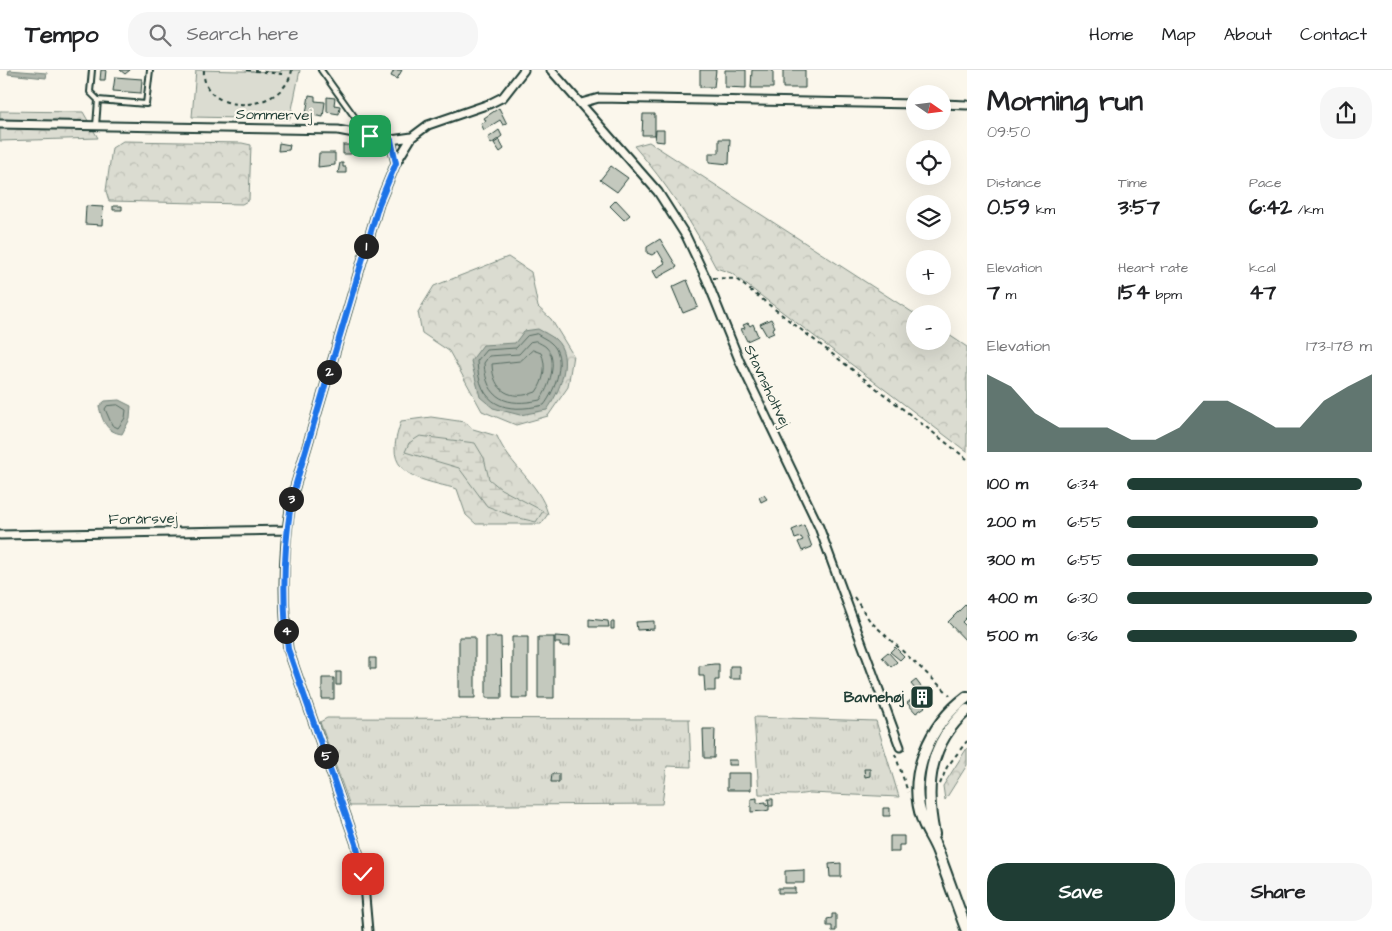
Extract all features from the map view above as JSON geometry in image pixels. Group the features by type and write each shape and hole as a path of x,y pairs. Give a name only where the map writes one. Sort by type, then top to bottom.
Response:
{"main road":[{"path":"966,931 937,850 922,821 918,796 920,771 930,740 938,725 949,712 967,697"},
{"path":"937,850 928,800 930,771 943,737 956,720 967,710"}],"street":[{"path":"368,931 363,874 356,844 288,649 286,630 286,530 292,497 379,204 396,163 412,138 428,125 489,104 503,97 524,70"},
{"name":"Stavnsholtvej","path":"551,70 658,192 686,236 706,278 740,362 819,526 896,747"},
{"path":"581,103 599,98 906,104"},
{"path":"951,104 967,105"},
{"name":"Sommervej","path":"0,124 338,130 391,140 412,138"},
{"path":"391,140 396,163"},
{"name":"Forårsvej","path":"0,534 286,530"}],"lane":[{"path":"92,70 90,92 98,100 146,104 150,70"},
{"path":"321,70 370,136"},
{"path":"96,126 98,100"}],"path":[{"path":"204,70 208,89 220,100 234,104 250,105 265,101 278,94 287,84 292,70"},
{"path":"247,70 282,74 283,70"},
{"path":"706,278 736,278 967,459"},
{"path":"851,590 859,606 870,621 950,695"},
{"path":"940,784 946,767 967,741"},
{"path":"896,747 909,800"}],"green space":[{"path":"196,70 281,72 281,70 300,70 290,119 192,117"},
{"path":"0,111 83,112 98,138 0,141"},
{"path":"123,141 242,143 251,145 249,200 242,204 109,201 106,191 112,148"},
{"path":"649,142 906,308 906,350 951,350 951,336 967,347 967,452 731,273 716,268 679,205 634,146"},
{"path":"508,257 531,272 538,307 551,319 573,355 568,387 548,416 516,425 482,411 449,351 422,333 418,312 434,286"},
{"path":"431,417 465,422 473,429 497,436 509,457 531,483 544,503 548,514 541,524 476,524 466,515 457,489 417,478 408,473 396,458 396,438 401,421"},
{"path":"420,436 475,443 484,458 489,479 501,489 543,511 536,522 515,517 487,506 459,468 405,452 409,443"},
{"path":"754,717 876,721 899,797 810,793 795,795 759,794"},
{"path":"327,718 689,719 691,767 667,766 662,804 350,806 320,722"},
{"path":"967,748 967,765 945,800 943,786"}],"water":[{"path":"9,70 47,73 46,78 8,74"},
{"path":"538,329 555,339 564,355 563,375 552,403 547,410 520,415 493,408 480,397 471,361 483,345 515,343 524,331"},
{"path":"119,400 131,406 130,419 122,434 108,428 99,406 105,401"}],"building":[{"path":"101,70 106,70 105,80 100,80"},
{"path":"120,70 130,70 125,74"},
{"path":"394,70 402,70 397,79 391,76"},
{"path":"700,70 716,70 714,87 700,87"},
{"path":"725,70 746,70 746,88 725,87"},
{"path":"752,70 773,70 773,88 751,88"},
{"path":"783,70 805,70 805,88 783,88"},
{"path":"115,77 142,79 141,93 113,91"},
{"path":"309,95 315,96 315,101 325,102 323,117 306,114"},
{"path":"327,97 335,98 334,105 340,106 339,114 327,112"},
{"path":"499,108 507,124 503,125 500,120 484,130 481,124 486,121 484,118"},
{"path":"643,114 655,114 655,135 642,135"},
{"path":"499,130 502,136 491,144 488,138"},
{"path":"656,130 664,130 664,142 655,141"},
{"path":"719,139 730,139 729,164 709,162 709,153 719,153"},
{"path":"499,140 504,149 500,152 494,143"},
{"path":"279,143 290,145 289,150 278,151"},
{"path":"343,145 351,145 351,154 343,154"},
{"path":"319,153 335,153 335,165 318,167"},
{"path":"340,163 343,163 343,167 346,167 346,173 338,173"},
{"path":"611,166 628,178 617,192 600,180"},
{"path":"616,200 630,215 624,220 610,206"},
{"path":"86,206 103,207 102,225 85,224"},
{"path":"113,206 122,206 122,210 113,210"},
{"path":"660,239 677,267 657,278 653,271 665,263 658,251 652,255 647,253 647,247"},
{"path":"687,280 698,307 683,313 672,287"},
{"path":"771,319 775,327 772,329 774,333 767,336 760,324"},
{"path":"748,323 750,326 753,324 758,336 747,341 741,329 745,328 743,325"},
{"path":"764,495 767,499 761,502 759,497"},
{"path":"804,525 812,547 802,551 798,542 803,540 801,537 795,539 792,530"},
{"path":"967,603 967,617 962,622 967,627 967,642 948,622"},
{"path":"589,619 608,621 609,627 589,627"},
{"path":"654,621 654,629 637,630 636,622"},
{"path":"611,622 614,622 614,629 611,629"},
{"path":"555,636 570,637 570,646 560,646 560,643 555,643"},
{"path":"459,637 475,637 475,698 459,698"},
{"path":"486,637 501,637 502,698 486,698"},
{"path":"512,637 528,637 528,698 512,698"},
{"path":"538,637 554,637 554,698 538,698"},
{"path":"895,647 904,656 900,660 890,652"},
{"path":"888,652 897,662 891,667 882,657"},
{"path":"370,658 376,658 376,669 370,669"},
{"path":"719,664 719,680 715,680 715,691 705,691 704,676 699,676 699,666"},
{"path":"730,666 740,666 740,679 730,679"},
{"path":"336,672 341,672 341,685 336,685"},
{"path":"322,678 334,678 334,699 322,699"},
{"name":"Bavnehøj","path":"916,680 931,700 916,713 907,703 919,694 911,684"},
{"path":"703,729 715,729 714,758 704,758"},
{"path":"728,760 737,760 737,765 728,765"},
{"path":"864,769 870,769 870,776 865,777"},
{"path":"727,773 751,773 751,790 727,790"},
{"path":"552,774 559,774 559,782 551,782"},
{"path":"757,798 757,803 766,802 766,806 769,805 768,799 773,799 773,806 769,806 769,810 751,812 751,799"},
{"path":"883,808 890,808 890,816 883,816"},
{"path":"890,836 904,836 904,845 899,845 899,852 890,852"},
{"path":"841,863 841,877 830,877 829,864"},
{"path":"804,870 804,883 785,883 785,871"},
{"path":"778,888 795,888 795,893 778,893"},
{"path":"832,914 836,914 836,931 832,931 832,926 827,926 827,919 832,918"}],"place":[{"name":"Bavnehøj","path":"922,697"}],"route":[{"path":"363,874 356,844 288,649 286,630 286,530 292,497 379,204 396,163 391,140 370,136"}]}
